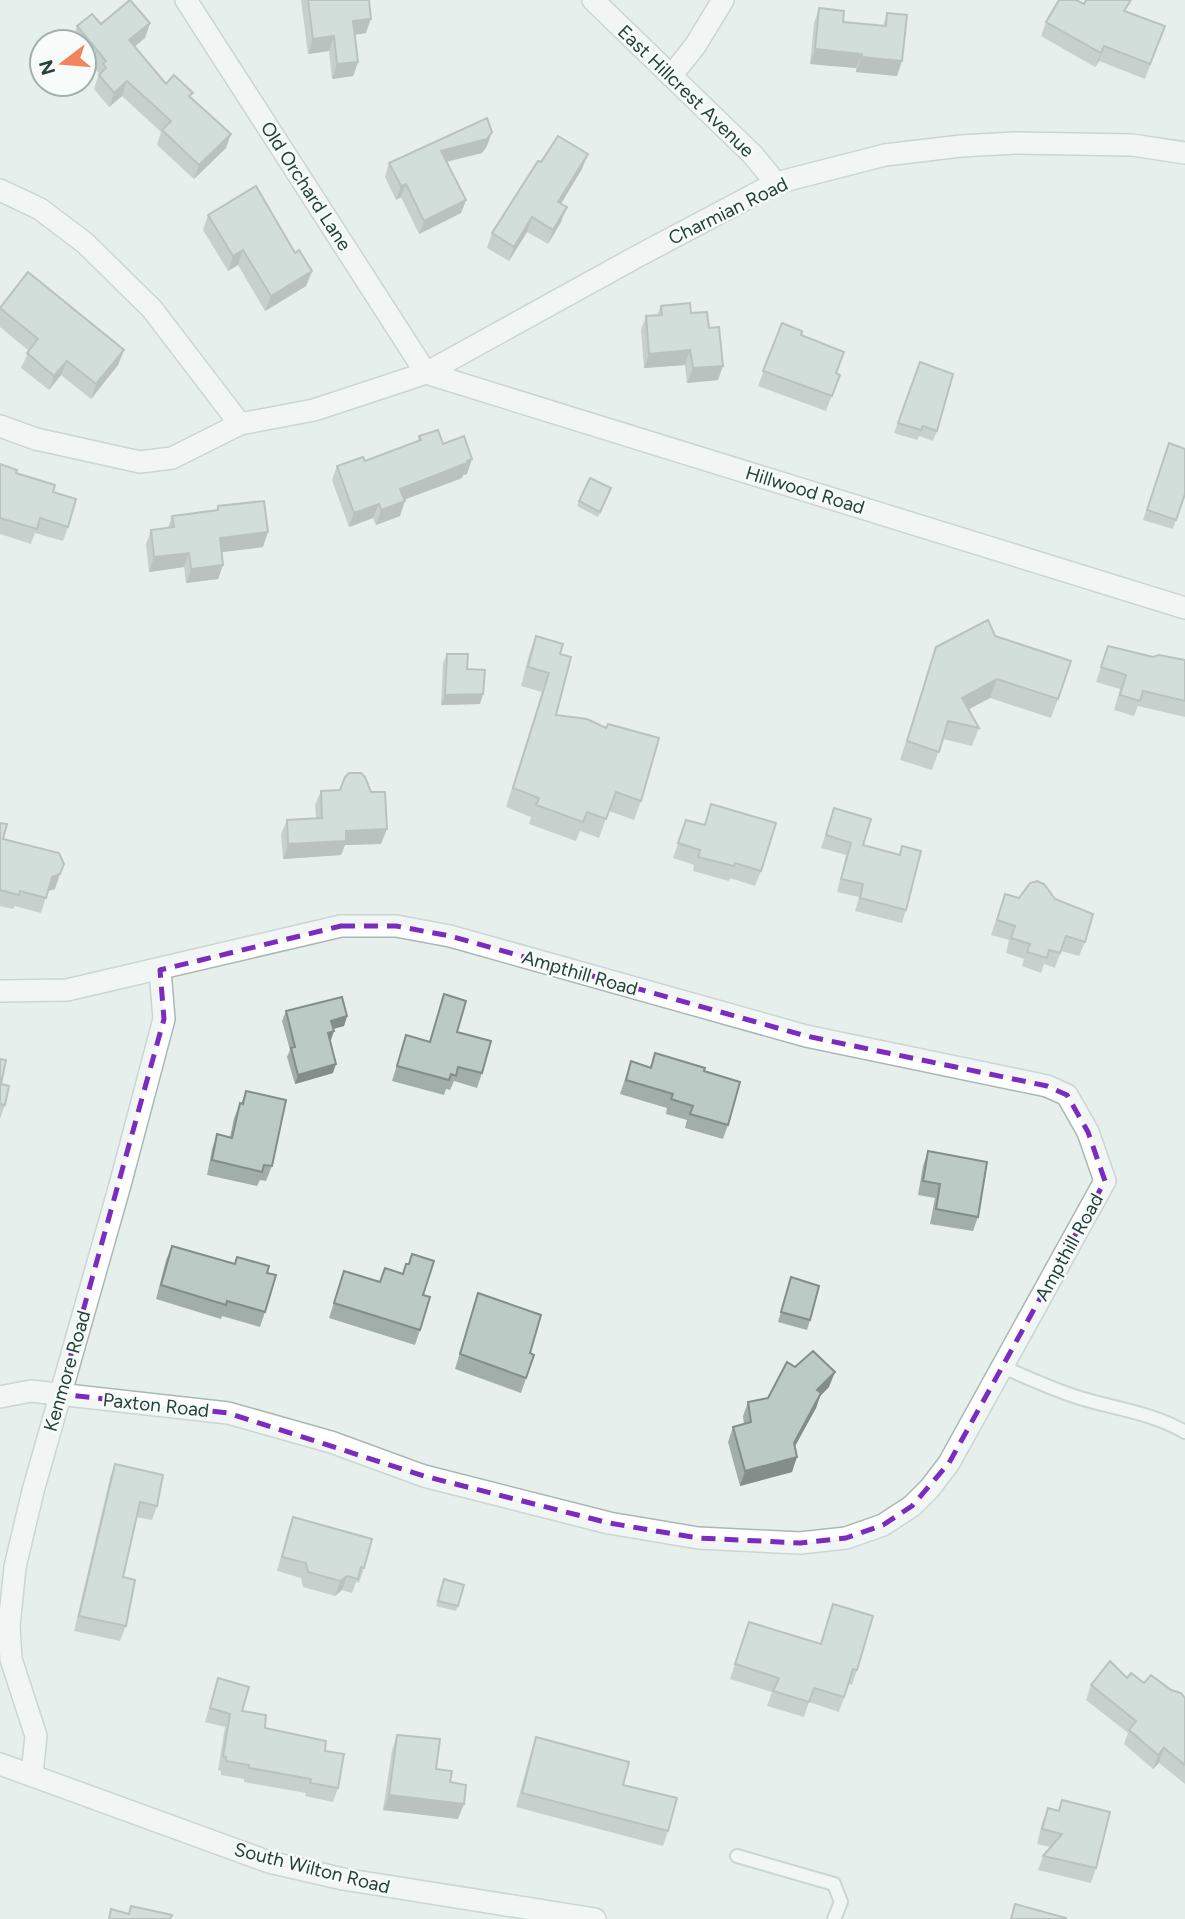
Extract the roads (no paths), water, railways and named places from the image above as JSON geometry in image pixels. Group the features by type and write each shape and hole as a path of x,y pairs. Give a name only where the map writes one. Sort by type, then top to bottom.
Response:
{"street":[{"name":"Old Orchard Lane","path":"186,0 426,373"},
{"name":"East Hillcrest Avenue","path":"593,0 753,155 776,183"},
{"path":"671,76 695,46 723,0"},
{"name":"Charmian Road","path":"0,426 36,439 139,463 172,458 240,424 314,410 426,373 776,183 885,155 961,146 1015,143 1132,145 1185,153"},
{"path":"0,190 40,209 85,243 152,309 240,424"},
{"name":"Hillwood Road","path":"426,373 1185,608"},
{"name":"Ampthill Road","path":"0,991 67,989 160,970 341,926 396,926 450,936 806,1037 1047,1086 1067,1095 1088,1132 1105,1181 949,1463 912,1506 883,1525 846,1538 800,1543 698,1538 609,1523 424,1476 331,1442 228,1413"},
{"name":"Kenmore Road","path":"32,1774 36,1735 11,1659 9,1626 15,1567 33,1491 164,1019 160,970"},
{"name":"Paxton Road","path":"0,1397 31,1391 228,1413"},
{"name":"South Wilton Road","path":"0,1764 269,1861 343,1880 595,1919"}],"lane":[{"path":"1003,1367 1081,1398 1124,1408 1172,1424 1185,1432"},
{"path":"737,1856 834,1884 841,1902 834,1919"}]}
